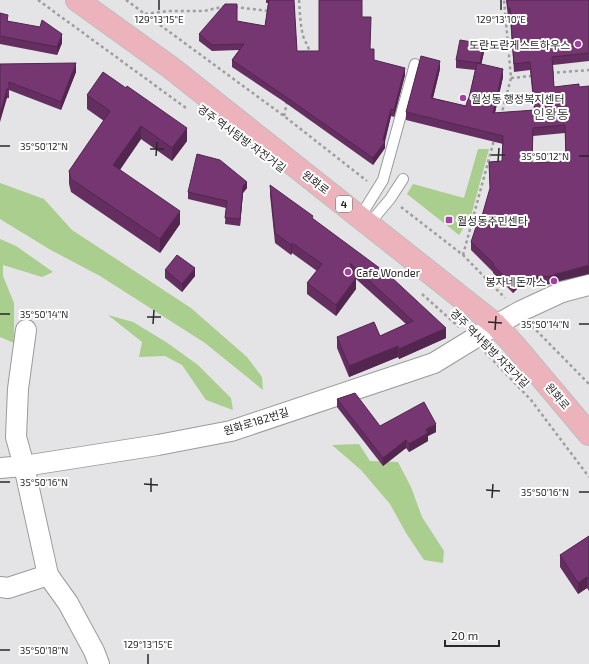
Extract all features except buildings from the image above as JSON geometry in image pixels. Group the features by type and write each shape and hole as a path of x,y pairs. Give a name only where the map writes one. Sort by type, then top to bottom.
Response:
{"main road":[{"name":"원화로","path":"77,0 170,67 496,325 589,434"}],"street":[{"name":"원화로182번길","path":"0,468 24,466 158,445 231,431 434,363 521,311 562,292 589,285"},
{"path":"26,330 18,389 16,437 24,466 48,575 68,603 94,651 99,664"},
{"path":"0,587 8,588 48,575"}],"lane":[{"path":"364,221 383,180 415,64"},
{"path":"364,221 390,198 403,179"}],"path":[{"name":"경주 역사탐방 자전거길","path":"38,0 190,110"},
{"path":"145,14 168,11 204,11 226,6 226,0"},
{"path":"299,0 304,40 309,48 309,54"},
{"path":"501,117 511,78 504,0"},
{"path":"234,7 270,11"},
{"path":"550,73 589,70"},
{"path":"511,78 534,75"},
{"path":"284,116 288,101"},
{"path":"463,255 494,140"},
{"name":"경주 역사탐방 자전거길","path":"419,292 473,339 531,400 589,477"}],"green space":[{"path":"478,149 489,149 471,216 459,235 407,194 413,184 464,198"},
{"path":"0,183 44,199 72,230 191,308 247,357 262,377 263,390 205,343 100,276 49,249 0,219"},
{"path":"0,239 16,246 53,272 42,277 3,265 3,276 14,303 14,343 0,337"},
{"path":"108,315 133,322 166,342 198,365 231,398 233,410 206,400 182,365 165,356 139,357 142,342"},
{"path":"359,444 370,461 398,462 411,487 422,517 444,551 443,563 424,560 406,533 390,504 361,470 332,445"}],"place":[{"name":"도란도란게스트하우스","path":"578,44"},
{"name":"월성동 행정복지센터","path":"463,98"},
{"name":"월성동주민센타","path":"449,220"},
{"name":"Cafe Wonder","path":"348,272"},
{"name":"봉자네돈까스","path":"554,281"}],"district":[{"name":"인왕동","path":"551,114"}]}
